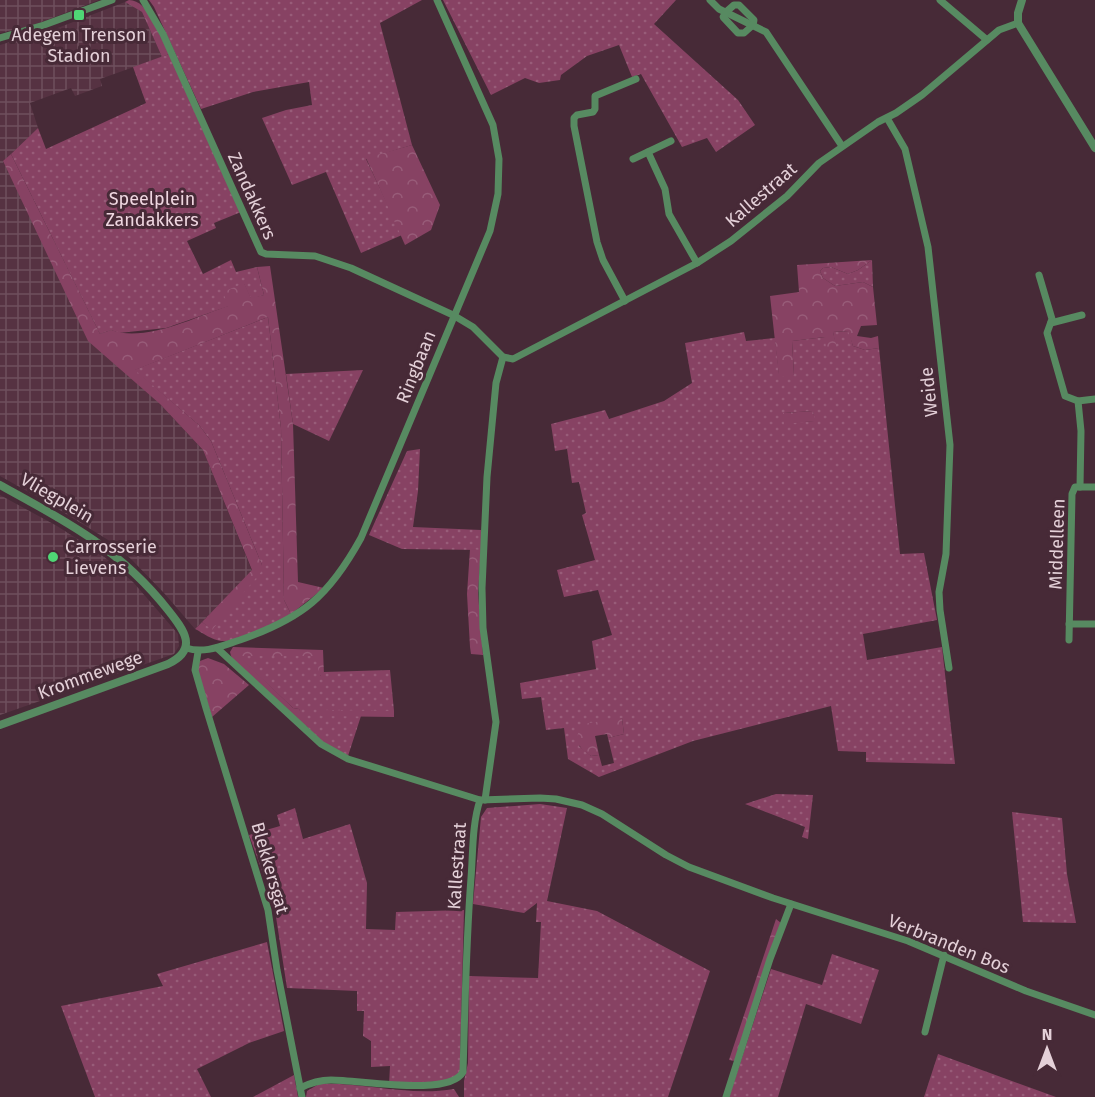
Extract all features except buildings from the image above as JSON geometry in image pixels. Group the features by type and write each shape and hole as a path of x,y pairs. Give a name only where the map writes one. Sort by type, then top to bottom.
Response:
{"street":[{"path":"0,38 44,25 112,0"},
{"name":"Zandakkers","path":"143,0 163,34 261,252 309,255 336,263 453,315"},
{"name":"Ringbaan","path":"198,652 217,648 276,627 308,608 347,564 387,479 453,315 490,231 498,194 499,159 493,125 437,0"},
{"path":"710,0 726,12 766,32 842,146"},
{"path":"940,0 987,40"},
{"path":"1022,0 1018,22 1095,148"},
{"path":"734,5 739,5 754,20 753,25 744,33 738,33 723,17 734,5"},
{"name":"Kallestraat","path":"300,1088 314,1082 331,1080 424,1091 440,1090 460,1080 463,1072 466,954 475,827 483,800 496,722 483,628 482,588 496,383 503,357 513,359 697,263 731,242 788,196 819,163 938,83 999,30 1018,22"},
{"path":"625,301 603,260 597,242 574,118 577,115 593,112 595,96 636,79"},
{"name":"Weide","path":"887,118 905,149 928,247 950,445 946,554 939,592 949,668"},
{"path":"633,159 671,141"},
{"path":"648,152 665,189 669,214 697,263"},
{"path":"1039,275 1052,319 1047,333 1065,396 1078,401 1095,399"},
{"path":"453,315 473,327 503,357"},
{"path":"1051,323 1082,315"},
{"path":"1078,401 1081,431 1080,487"},
{"name":"Vliegplein","path":"0,485 81,530 124,561 159,598 185,632 186,648"},
{"name":"Middelleen","path":"1069,640 1072,494 1075,487 1095,487"},
{"path":"1069,624 1095,624"},
{"path":"186,648 198,652"},
{"name":"Krommewege","path":"0,726 178,660 186,648"},
{"name":"Kallestraat","path":"217,648 303,729 334,753 483,800"},
{"name":"Blekkersgat","path":"198,652 195,665 203,699 268,910 277,970 302,1097"},
{"name":"Verbranden Bos","path":"483,800 556,799 582,805 602,813 666,855 689,867 791,904 908,941 1026,991 1095,1015"},
{"path":"726,1097 770,959 791,904"},
{"path":"925,1032 944,955"}],"shaded area":[{"path":"0,0 99,0 31,26 0,33"},
{"path":"125,2 142,12 162,57 100,79 102,86 75,96 71,88 30,103 38,128 3,162 160,404 203,450 252,571 195,629 164,593 113,543 0,476 0,45 55,29"},
{"path":"0,495 57,526 101,554 133,582 178,634 179,646 174,654 0,715"}],"green space":[{"path":"129,0 143,6 169,54 162,57 142,12 125,2"},
{"path":"149,0 422,0 380,23 412,145 366,159 402,235 361,253 326,172 292,185 262,118 312,105 309,82 253,92 201,109"},
{"path":"443,0 676,0 654,24 738,100 755,125 716,152 707,138 682,147 641,74 632,77 619,45 587,56 561,75 560,80 539,83 525,78 491,95"},
{"name":"Speelplein Zandakkers","path":"169,54 241,212 214,223 216,228 187,241 203,274 231,260 236,272 257,267 264,295 251,299 244,284 229,306 166,328 119,333 111,330 100,334 11,154 38,128 46,149 146,103 133,67"},
{"path":"412,145 440,205 431,230 405,245 366,158"},
{"path":"11,154 100,334 111,330 124,333 154,331 186,322 228,306 223,292 244,283 251,298 264,295 257,267 270,266 293,424 298,582 324,588 291,614 284,600 281,428 268,317 135,370 199,425 211,441 262,565 261,572 212,630 202,622 252,570 203,450 160,404 88,341 3,161"},
{"path":"872,260 873,287 863,282 835,286 823,278 820,271 831,267 848,274"},
{"path":"872,260 848,274 831,267 820,271 823,278 835,286 863,282 873,287 877,325 861,326 857,336 871,338 878,336 879,348 865,350 853,346 848,331 833,332 837,348 826,349 825,337 792,341 794,375 779,377 770,296 799,292 797,265"},
{"path":"268,317 281,428 284,600 291,614 248,636 221,641 195,629 202,622 212,629 262,565 211,441 199,425 134,370"},
{"path":"849,331 853,346 865,350 879,348 900,554 924,553 937,620 863,634 867,660 942,647 955,764 866,762 866,752 838,751 831,706 693,741 599,777 568,759 564,728 546,730 541,697 522,699 520,683 596,669 592,641 612,635 598,590 564,597 557,570 595,560 582,515 586,513 579,482 572,483 567,449 555,451 551,424 605,410 609,419 664,401 692,383 685,343 744,332 746,341 775,338 779,374 794,375 792,341 825,337 836,348 833,332","holes":["813,411 814,421 784,423 784,413","622,718 624,734 608,738 614,763 602,766 599,755 591,756 579,746"]},
{"path":"363,370 329,441 293,424 286,374"},
{"path":"813,411 815,421 784,424 783,413"},
{"path":"420,449 413,527 481,530 481,550 402,549 369,535 407,451"},
{"path":"470,549 481,550 478,593 483,655 471,654 470,647 467,594"},
{"path":"233,647 323,650 324,675 319,676 317,656 239,656 293,708 299,709 308,725 305,727 232,659 230,652"},
{"path":"238,656 318,656 320,676 324,672 390,670 394,711 321,711 322,716 361,716 348,756 324,743 312,733 299,709 293,708"},
{"path":"208,658 224,664 249,685 212,717 196,666 200,661"},
{"path":"321,710 394,711 394,717 321,716"},
{"path":"622,718 624,734 608,738 607,734 595,736 599,755 591,756 582,749 577,738 583,724"},
{"path":"776,794 813,795 808,839 802,837 805,827 745,804"},
{"path":"540,804 567,808 547,901 597,911 710,971 668,1097 464,1097 464,1081 468,1063 469,976 538,978 541,922 536,922 537,903 524,913 473,904 481,817 487,808"},
{"path":"295,808 303,839 350,824 367,883 366,929 395,930 396,912 464,910 460,1071 455,1080 389,1085 390,1066 371,1067 371,1041 363,1036 364,1011 357,1011 357,991 287,988 274,904 249,835 280,826 277,815"},
{"path":"1012,812 1062,818 1067,874 1076,923 1023,922"},
{"path":"776,919 781,923 735,1061 729,1060"},
{"path":"267,942 284,1031 249,1043 197,1069 211,1097 95,1097 61,1006 163,986 157,974"},
{"path":"832,954 879,970 861,1024 806,1004 778,1097 729,1097 771,969 822,985"},
{"path":"938,1054 1056,1097 924,1097"},
{"path":"294,1075 298,1097 253,1097"},
{"path":"319,1084 420,1091 454,1089 459,1097 306,1097 307,1091"}],"place":[{"name":"Adegem Trenson Stadion","path":"79,15"},
{"name":"Carrosserie Lievens","path":"53,557"}]}
